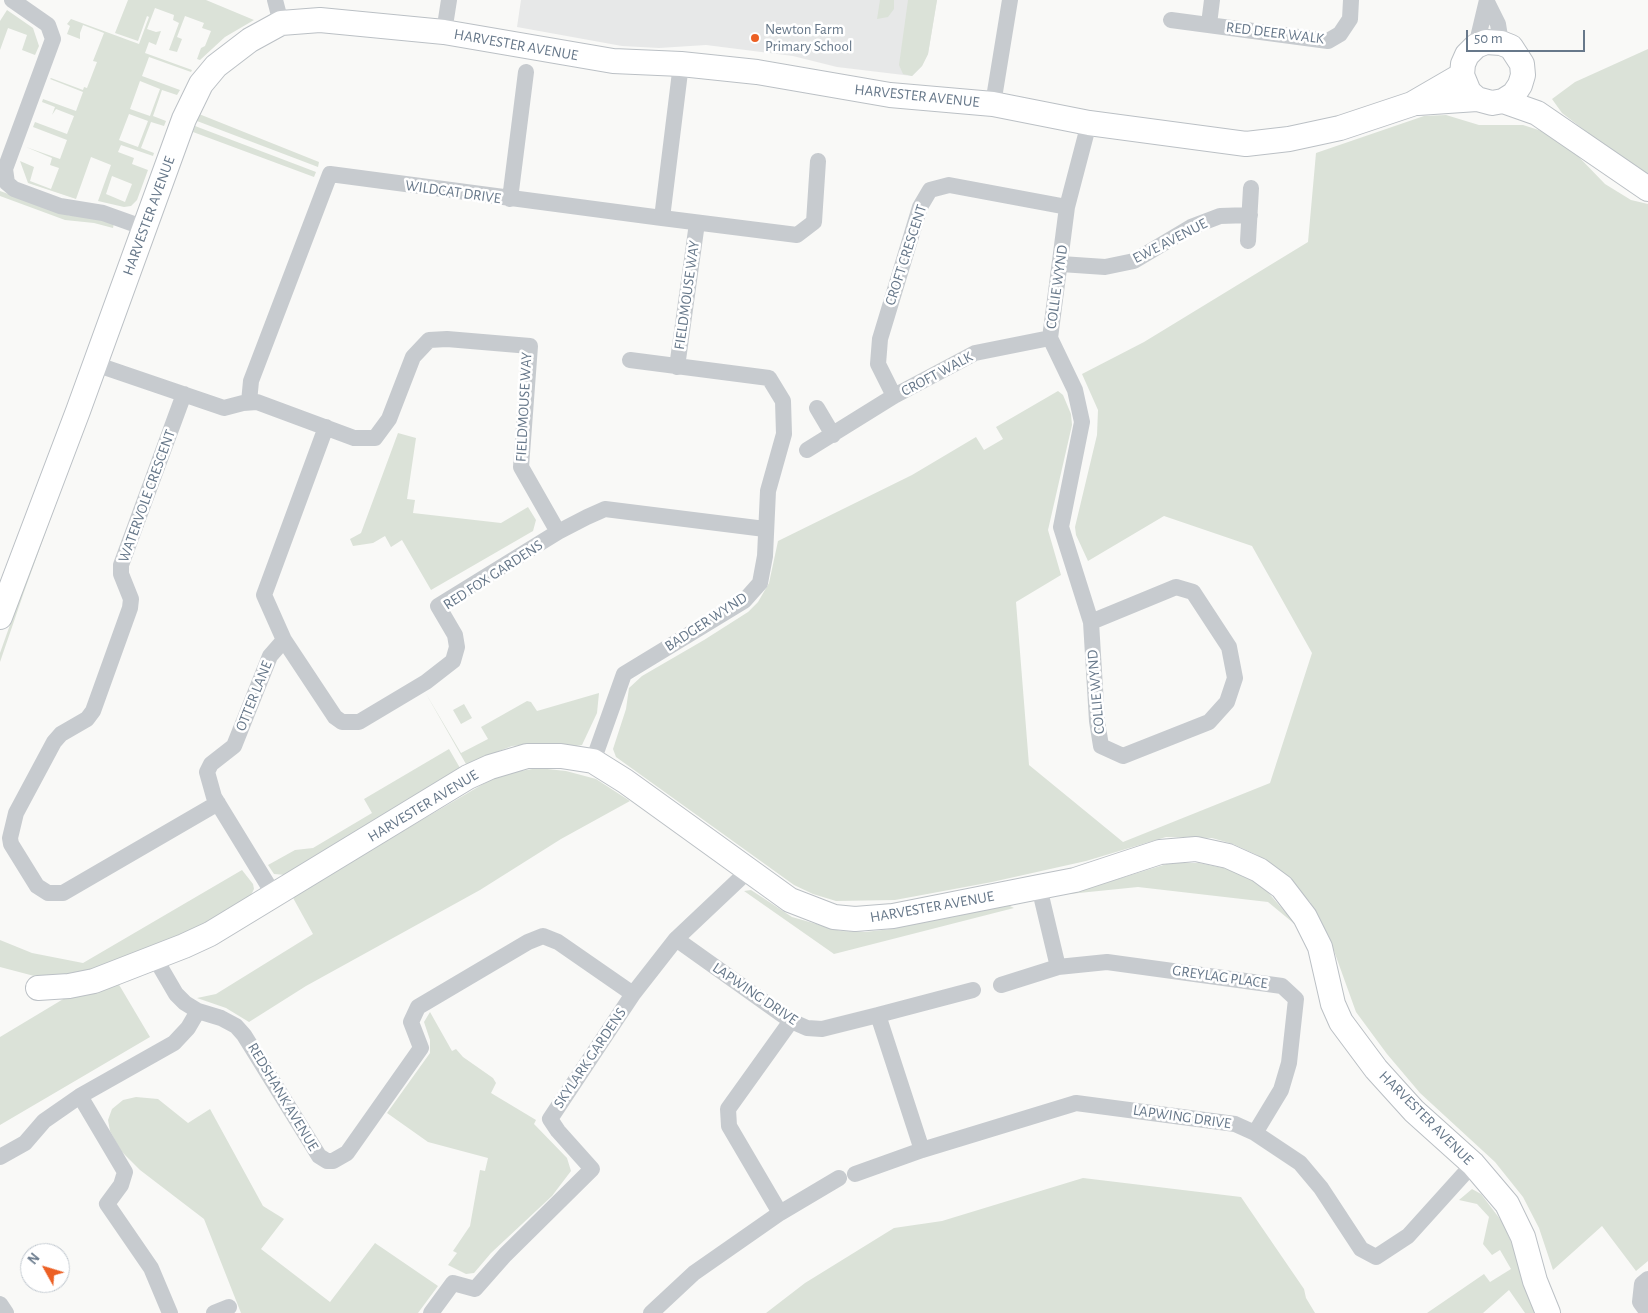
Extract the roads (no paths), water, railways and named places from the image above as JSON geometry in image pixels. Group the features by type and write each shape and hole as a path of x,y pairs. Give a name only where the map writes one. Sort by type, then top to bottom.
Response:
{"street":[{"path":"12,0 48,25 53,39 5,169 7,183 14,189 60,206 103,213 145,228"},
{"path":"275,0 281,23"},
{"path":"444,32 449,0"},
{"path":"993,104 1010,0"},
{"path":"1209,24 1212,0"},
{"name":"RED DEER WALK","path":"1171,20 1328,41 1340,34 1350,19 1351,0"},
{"path":"1487,1 1498,24 1501,42"},
{"path":"1476,46 1487,1"},
{"name":"HARVESTER AVENUE","path":"0,617 184,119 200,84 216,66 250,40 281,23 320,20 444,32 613,61 681,64 757,72 890,96 993,104 1088,123 1246,144 1289,139 1340,128 1412,104 1462,75"},
{"path":"1523,75 1520,86 1514,94 1503,101 1492,103 1477,99 1469,92 1462,75 1463,64 1467,55 1476,46 1486,42 1501,42 1517,54 1522,64 1523,75 1537,114"},
{"path":"681,64 662,218 697,224 797,235 814,222 818,161"},
{"path":"510,199 526,72"},
{"name":"HARVESTER AVENUE","path":"1412,104 1477,99"},
{"path":"1503,101 1537,114 1648,189"},
{"name":"COLLIE WYND","path":"1088,123 1067,207 1050,338 1075,390 1082,422 1061,528 1091,622 1097,721 1101,746 1123,756 1209,722 1227,702 1235,678 1229,647 1193,592 1176,587 1091,622"},
{"name":"WILDCAT DRIVE","path":"249,402 251,381 330,174 662,218"},
{"name":"CROFT CRESCENT","path":"894,396 878,364 880,339 920,207 930,190 949,185 1067,207"},
{"path":"1248,241 1251,188"},
{"name":"EWE AVENUE","path":"1061,264 1105,268 1134,261 1191,227 1220,216 1250,215"},
{"name":"FIELDMOUSE WAY","path":"677,367 697,224"},
{"name":"CROFT WALK","path":"807,450 894,396 975,353 1050,338"},
{"name":"FIELDMOUSE WAY","path":"249,402 265,404 354,438 374,438 389,420 413,358 429,340 448,339 530,346 522,467 558,532"},
{"name":"FIELDMOUSE WAY","path":"630,360 769,378"},
{"path":"95,364 224,408 249,402"},
{"name":"BADGER WYND","path":"593,761 624,674 744,601 760,582 765,556 768,491 784,434 783,401 769,378"},
{"name":"WATERVOLE CRESCENT","path":"184,394 122,564 121,574 131,599 130,608 93,711 90,716 61,734 54,742 16,813 10,838 11,844 37,886 48,893 63,893 218,803"},
{"path":"817,408 833,435"},
{"path":"284,640 264,596 326,427"},
{"name":"RED FOX GARDENS","path":"284,640 335,717 342,722 359,722 426,682 453,661 457,647 455,635 438,606 558,532 605,509 765,529"},
{"name":"OTTER LANE","path":"274,895 218,803 208,779 209,768 234,746 270,656 284,640"},
{"name":"HARVESTER AVENUE","path":"38,988 68,986 94,981 155,958 210,934 468,777 490,767 527,756 561,756 593,761 625,781 748,871 804,907 834,917 855,919 893,916 1075,880 1160,852 1196,849 1228,856 1260,870 1282,887 1305,916 1320,947 1333,1004 1341,1022 1376,1069 1414,1111 1473,1164 1507,1204 1523,1237 1535,1282 1548,1313"},
{"name":"SKYLARK GARDENS","path":"431,1313 453,1283 476,1289 505,1256 592,1169 558,1131 550,1118 633,994 676,939 748,871"},
{"path":"1039,887 1058,967"},
{"name":"REDSHANK AVENUE","path":"155,958 176,994 198,1011 221,1018 236,1026 244,1035 319,1156 327,1162 333,1161 347,1153 421,1048 411,1022 418,1007 528,942 543,936 558,942 633,994"},
{"name":"LAPWING DRIVE","path":"676,939 791,1021 807,1028 822,1029 973,990"},
{"name":"GREYLAG PLACE","path":"1001,985 1058,967 1107,962 1282,986 1296,999 1289,1063 1281,1090 1255,1133"},
{"path":"0,1157 25,1143 44,1122 80,1096 174,1043 188,1028 198,1011"},
{"path":"878,1015 922,1150"},
{"path":"651,1313 694,1273 780,1213 729,1126 728,1109 791,1021"},
{"path":"80,1096 125,1172 122,1185 107,1204 151,1268 170,1313"},
{"name":"LAPWING DRIVE","path":"780,1213 847,1176 922,1150 1076,1103 1216,1120 1235,1124 1255,1133 1300,1164 1321,1188 1361,1249 1376,1257 1408,1236 1473,1164"},
{"path":"1648,1279 1642,1284 1640,1302 1648,1313"},
{"path":"0,1304 6,1313"}],"place":[{"name":"Newton Farm Primary School","path":"755,38"}]}
